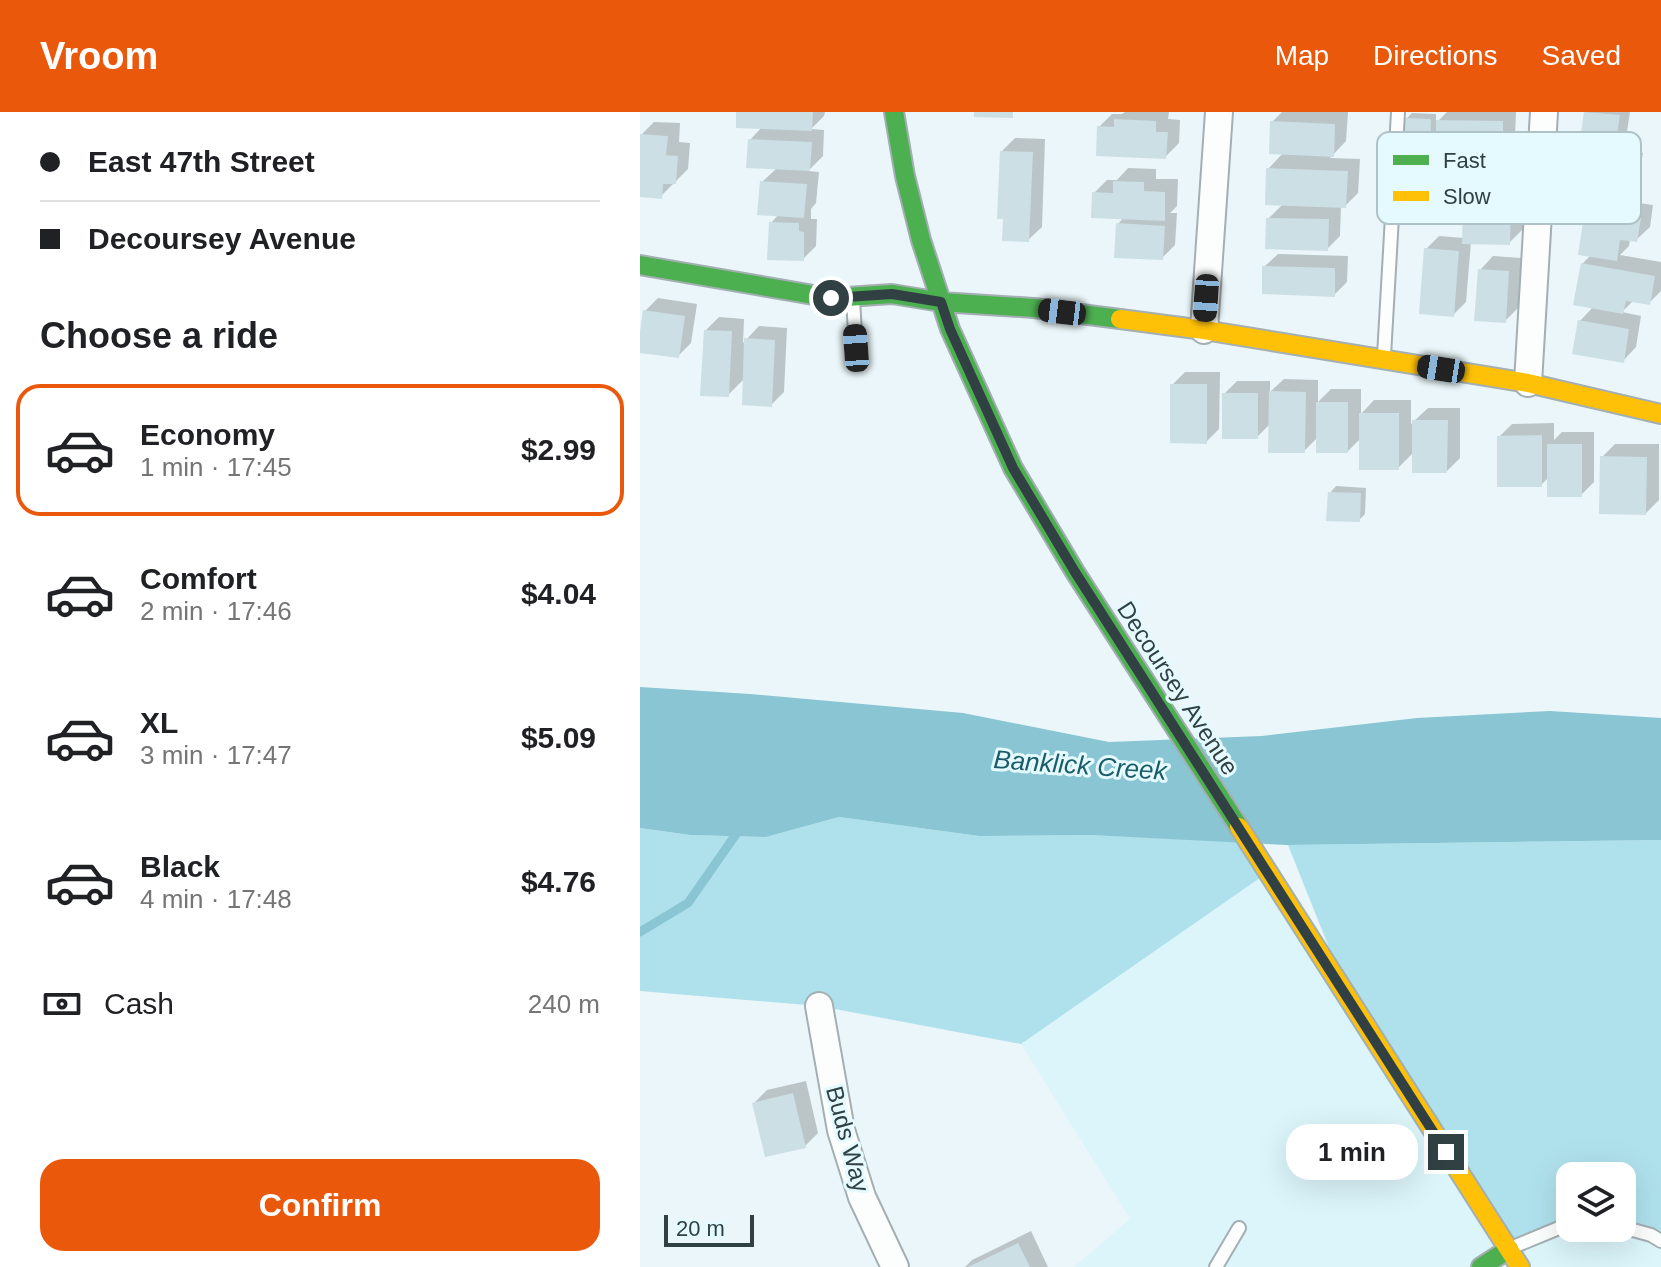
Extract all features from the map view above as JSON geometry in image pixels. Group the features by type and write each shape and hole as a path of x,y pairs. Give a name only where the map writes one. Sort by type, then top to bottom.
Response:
{"main road":[{"name":"Decoursey Avenue","path":"894,112 905,176 921,240 950,329 1013,468 1075,572 1520,1267"},
{"path":"640,265 831,298 892,294 1204,330 1528,383 1661,414"},
{"path":"1481,1267 1509,1249"}],"street":[{"path":"1204,330 1219,112"},
{"path":"1543,132 1544,112"},
{"path":"1528,383 1537,224"},
{"name":"Buds Way","path":"819,1006 841,1130 862,1197 895,1267"}],"lane":[{"path":"1397,132 1398,112"},
{"path":"1384,360 1392,224"},
{"path":"853,297 856,348"},
{"path":"1216,1267 1239,1228"},
{"path":"1509,1249 1556,1229"},
{"path":"1636,1231 1661,1241"}],"shaded area":[{"path":"839,817 979,836 1090,835 1247,842 1267,873 1021,1044 819,1006 640,991 640,828 690,835 766,837"},
{"path":"1661,840 1661,1241 1636,1232 1636,1162 1556,1162 1556,1232 1509,1249 1352,1005 1288,845"},
{"path":"1267,873 1556,1212 1556,1242 1636,1242 1636,1233 1661,1241 1661,1267 1074,1267 1130,1219 1021,1044"}],"water":[{"name":"Banklick Creek","path":"640,687 963,713 1109,742 1262,736 1417,718 1550,711 1661,718 1661,840 1287,845 1090,835 979,836 839,817 766,837 690,835 640,828"}],"building":[{"path":"736,112 813,112 812,131 736,128"},
{"path":"974,112 1013,112 1013,118 974,117"},
{"path":"1584,112 1620,115 1617,132 1581,132"},
{"path":"1404,118 1431,119 1431,132 1404,132"},
{"path":"1114,119 1156,121 1156,132 1168,132 1166,159 1096,156 1097,126 1114,127"},
{"path":"1436,120 1503,121 1503,132 1436,132"},
{"path":"1270,121 1335,124 1334,157 1269,154"},
{"path":"640,134 668,136 666,155 678,156 676,184 663,184 662,199 640,197"},
{"path":"748,139 812,142 810,171 746,168"},
{"path":"1000,151 1033,152 1029,242 1002,241 1003,219 997,219"},
{"path":"1266,168 1348,171 1346,208 1265,205"},
{"path":"760,181 807,184 804,218 757,215"},
{"path":"1113,181 1144,182 1144,191 1165,192 1165,221 1091,218 1092,192 1113,193"},
{"path":"1266,218 1329,219 1328,251 1265,249"},
{"path":"769,222 799,223 799,231 804,232 804,261 767,260"},
{"path":"1116,223 1165,226 1163,260 1114,258"},
{"path":"1462,224 1510,224 1510,245 1462,244"},
{"path":"1583,224 1640,224 1637,242 1620,240 1617,261 1578,255"},
{"path":"1424,248 1459,251 1454,317 1419,314"},
{"path":"1581,263 1655,276 1650,305 1626,301 1623,314 1573,305"},
{"path":"1262,266 1335,268 1335,297 1262,294"},
{"path":"1478,269 1509,271 1506,323 1474,321"},
{"path":"643,310 685,316 679,358 640,353"},
{"path":"1578,320 1629,329 1624,363 1572,354"},
{"path":"704,330 732,331 729,397 700,396"},
{"path":"744,338 775,340 772,407 742,405"},
{"path":"1170,384 1207,384 1207,444 1170,443"},
{"path":"1269,391 1306,392 1305,453 1268,453"},
{"path":"1222,393 1258,393 1258,439 1222,439"},
{"path":"1316,402 1348,402 1348,453 1316,453"},
{"path":"1359,413 1399,413 1399,470 1359,470"},
{"path":"1412,420 1448,420 1447,473 1412,473"},
{"path":"1542,435 1542,487 1497,487 1497,436"},
{"path":"1547,444 1582,444 1582,497 1547,497"},
{"path":"1600,456 1647,457 1646,515 1599,514"},
{"path":"1328,492 1361,493 1360,522 1326,521"},
{"path":"793,1093 806,1148 765,1157 752,1103"},
{"path":"1018,1243 1030,1267 968,1267"}],"waterway":[{"path":"640,932 688,903 741,827"}],"traffic: fast":[{"path":"894,112 905,176 921,240 950,329 1013,468 1075,572 1239,827"},
{"path":"640,265 831,298 892,294 941,302 1034,308 1120,319"},
{"path":"1481,1267 1509,1249"}],"traffic: slow":[{"path":"1120,319 1528,383 1661,414"},
{"path":"1239,827 1520,1267"}],"route":[{"path":"831,298 892,294 941,302 950,329 1013,468 1075,572 1446,1152"}]}
